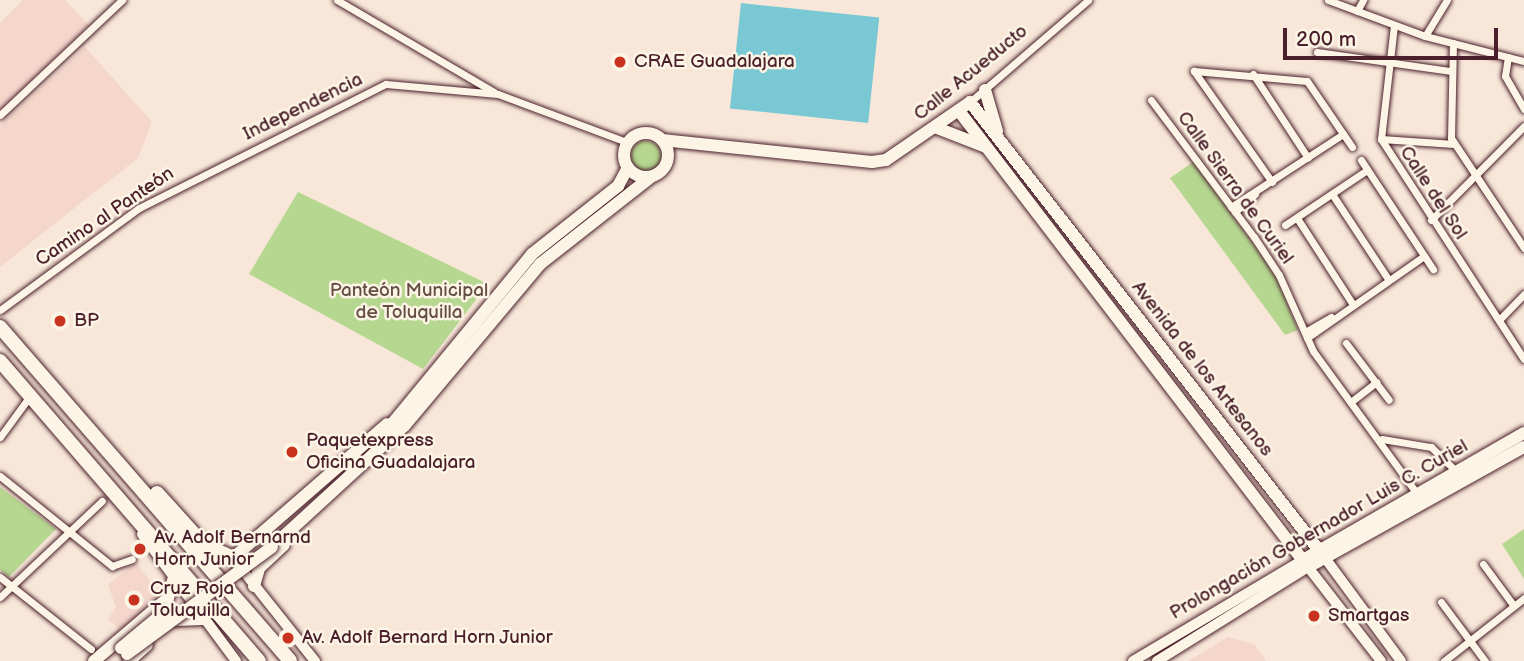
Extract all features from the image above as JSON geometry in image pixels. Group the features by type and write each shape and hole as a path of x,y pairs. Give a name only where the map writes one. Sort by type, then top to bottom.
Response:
{"highway":[{"path":"0,327 290,661"},
{"path":"0,361 126,511 259,661"},
{"path":"66,402 204,545 233,558"}],"main road":[{"path":"985,90 999,138"},
{"name":"Calle Acueducto","path":"662,141 872,162 937,128 970,102"},
{"name":"Avenida de los Artesanos","path":"970,102 1322,554"},
{"name":"Avenida de los Artesanos","path":"959,111 1306,563"},
{"path":"937,128 986,147"},
{"path":"127,655 269,544 401,423 540,264 650,177 668,158 662,141 645,134 629,143 628,167 618,186 532,254 401,423 397,443 264,563 254,586"},
{"name":"Calle Acueducto","path":"668,158 703,144"},
{"path":"628,167 650,177"},
{"path":"1052,230 1064,223"},
{"path":"1106,301 1118,291"},
{"path":"233,558 380,427 401,423"},
{"name":"Prolongación Gobernador Luis C. Curiel","path":"1461,478 1524,433"},
{"name":"Prolongación Gobernador Luis C. Curiel","path":"1306,563 1461,478 1524,447"},
{"path":"249,546 264,563"},
{"path":"92,655 125,635 171,594 173,580"},
{"path":"151,612 167,615 166,629"},
{"path":"106,661 127,655 186,615 202,619"},
{"path":"125,635 127,655"}],"street":[{"path":"0,116 122,0"},
{"path":"337,0 498,94"},
{"name":"Calle Acueducto","path":"970,102 1088,0"},
{"path":"1328,0 1426,36 1524,61"},
{"path":"1357,11 1363,0"},
{"path":"1426,36 1447,0"},
{"name":"Calle del Sol","path":"1394,25 1381,139 1431,220 1524,359"},
{"path":"1452,43 1450,71 1454,144 1479,177 1524,248"},
{"path":"1318,52 1450,71"},
{"path":"1508,57 1505,76 1524,109"},
{"path":"1272,182 1192,73 1253,74 1307,81 1352,147"},
{"path":"1253,74 1308,158"},
{"name":"Independencia","path":"234,158 386,84 498,94 629,143"},
{"name":"Calle Sierra de Curiel","path":"1151,100 1279,275 1306,335 1422,499"},
{"path":"1431,220 1479,177 1524,126"},
{"path":"1233,209 1343,134"},
{"path":"1381,139 1454,144"},
{"name":"Camino al Panteón","path":"0,310 139,208 234,158"},
{"path":"1361,160 1433,269"},
{"path":"1285,225 1367,170"},
{"path":"1332,194 1388,279"},
{"path":"1297,218 1352,303"},
{"path":"1306,335 1424,256"},
{"path":"1499,320 1524,293"},
{"path":"1346,343 1390,400"},
{"path":"1352,401 1376,382"},
{"path":"0,437 30,396"},
{"path":"1380,437 1431,447 1461,478"},
{"path":"0,476 113,566 132,559"},
{"path":"0,597 102,501"},
{"path":"126,511 173,580 236,661"},
{"name":"Avenida de los Artesanos","path":"1322,554 1401,661"},
{"path":"233,558 315,661"},
{"name":"Avenida de los Artesanos","path":"1306,563 1381,661"},
{"name":"Prolongación Gobernador Luis C. Curiel","path":"1133,661 1306,563"},
{"name":"Prolongación Gobernador Luis C. Curiel","path":"1157,661 1306,563"},
{"path":"1483,564 1514,606"},
{"path":"0,577 92,655"},
{"path":"1444,661 1524,598"},
{"path":"1441,603 1485,661"}],"shaded area":[{"path":"23,0 65,0 89,25 0,112 0,23"},
{"path":"85,47 152,122 138,158 0,267 0,125"},
{"name":"Cruz Roja Toluquilla","path":"135,562 160,593 122,631 108,619 116,607 108,585"},
{"path":"1228,637 1254,644 1266,661 1188,661"}],"green space":[{"path":"646,141 657,145 661,156 657,167 646,171 635,167 631,156 635,145"},
{"path":"1193,162 1275,274 1298,330 1285,335 1170,178"},
{"name":"Panteón Municipal de Toluquilla","path":"298,192 488,284 423,369 249,274"},
{"path":"0,487 56,529 9,577 0,570"},
{"path":"1524,529 1524,579 1502,544"}],"water":[{"path":"741,3 879,18 868,123 730,108"}],"place":[{"name":"CRAE Guadalajara","path":"620,62"},
{"name":"BP","path":"60,321"},
{"name":"Paquetexpress Oficina Guadalajara","path":"292,452"},
{"name":"Av. Adolf Bernarnd Horn Junior","path":"140,549"},
{"name":"Cruz Roja Toluquilla","path":"134,600"},
{"name":"Smartgas","path":"1314,616"},
{"name":"Av. Adolf Bernard Horn Junior","path":"288,638"}]}
